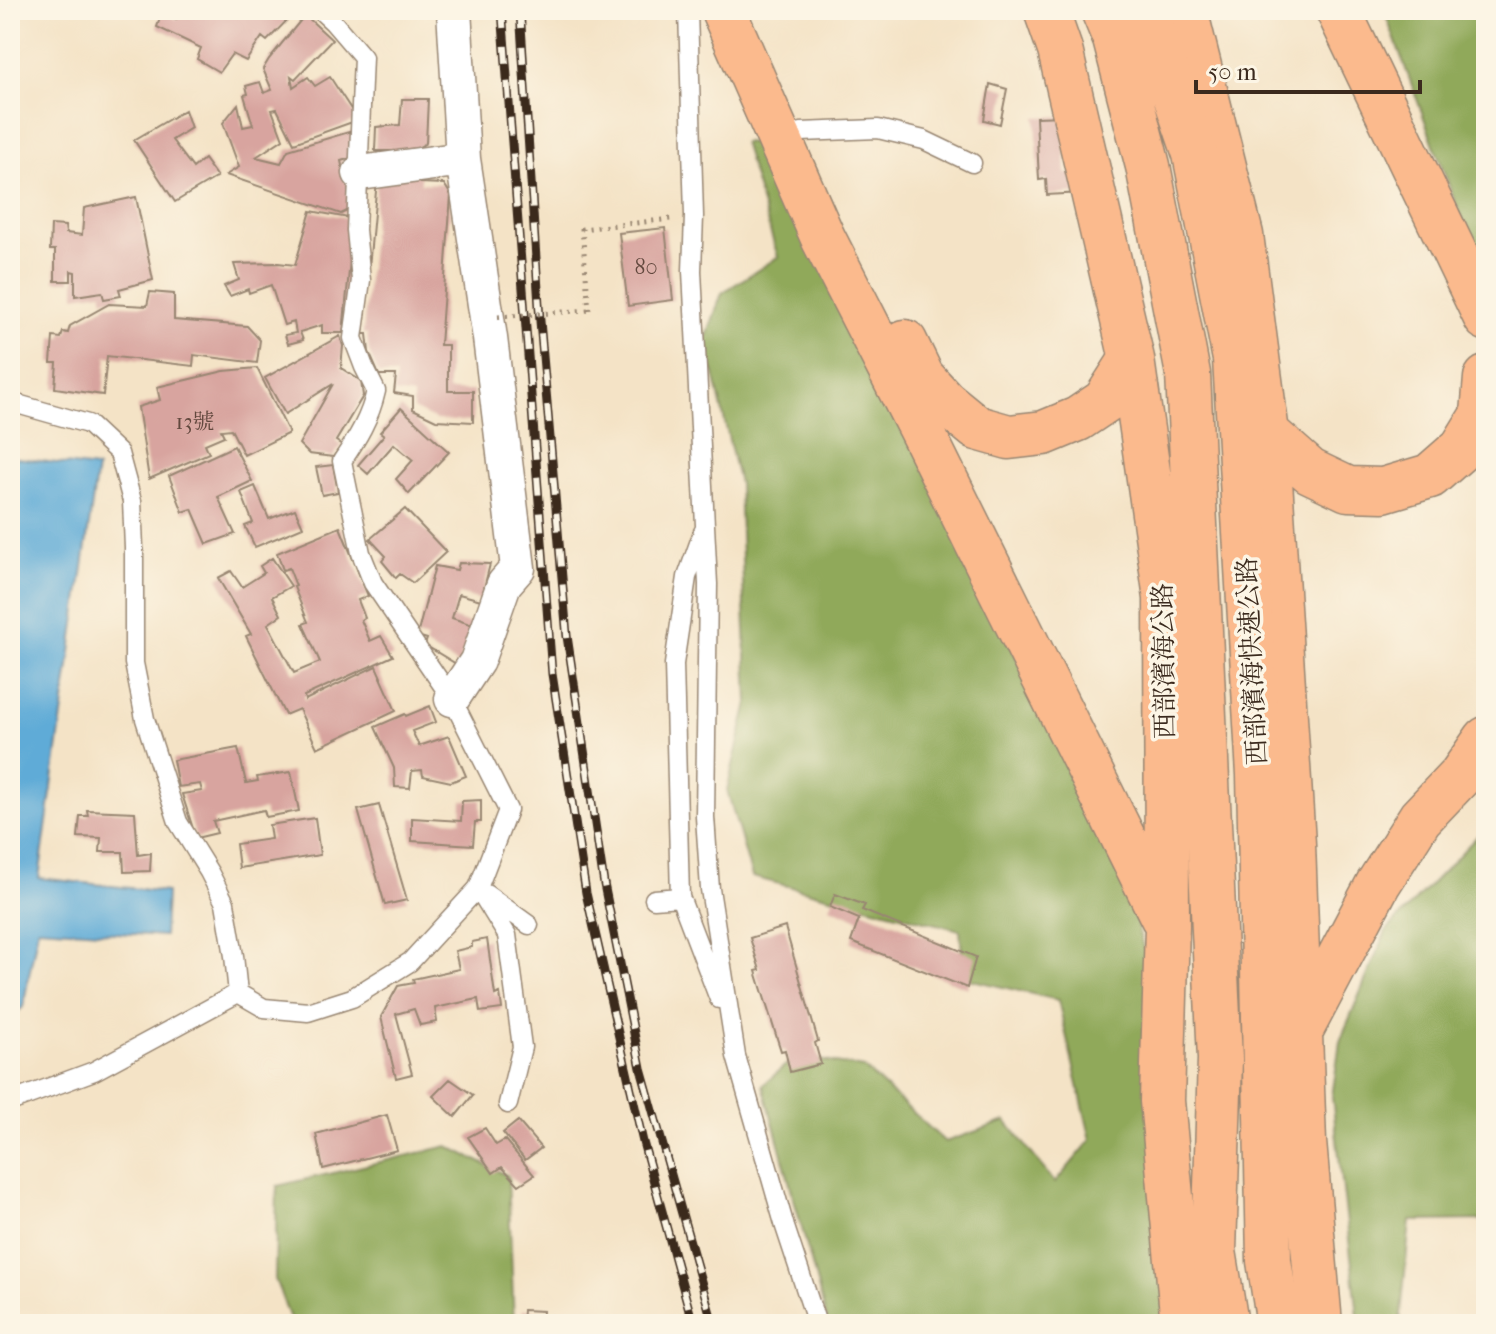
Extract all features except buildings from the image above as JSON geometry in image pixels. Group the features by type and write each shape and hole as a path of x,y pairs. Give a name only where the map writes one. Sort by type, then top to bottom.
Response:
{"main road":[{"path":"723,10 823,238 1167,926"},
{"path":"735,10 826,179 922,377 944,401 977,428 1009,437 1044,433 1078,419 1105,401 1132,359"},
{"name":"西部濱海公路","path":"1046,10 1060,50 1132,359 1166,598 1167,926 1162,1101 1183,1324"},
{"name":"西部濱海快速公路","path":"1103,10 1115,39 1148,166 1188,374 1220,1059 1214,1251 1226,1324"},
{"name":"西部濱海快速公路","path":"1146,10 1195,154 1235,359 1259,775 1269,1261 1279,1324"},
{"path":"1185,10 1241,235 1267,433 1292,828 1304,1142 1320,1324"},
{"path":"1338,10 1486,318"},
{"path":"1267,433 1310,471 1348,489 1383,490 1430,476 1462,448 1483,414 1486,378"},
{"path":"1300,1030 1378,884 1420,818 1461,775 1486,739"}],"street":[{"path":"452,699 477,661 504,584 518,568 490,338 463,159 454,10"},
{"path":"360,173 463,159"}],"lane":[{"path":"238,993 264,1008 308,1012 352,998 410,962 478,888 508,810 452,699 373,583 361,553 342,461 371,412 376,391 353,338 361,280 356,230 363,57 320,10"},
{"path":"688,10 694,216 692,271 708,584 705,817 710,889 736,1056"},
{"path":"801,132 878,129 924,140 972,163"},
{"path":"10,402 88,424 119,453 132,501 134,663 145,719 178,822 225,903 238,993"},
{"path":"705,526 687,577 674,664 680,897 717,993 785,1227 817,1324"},
{"path":"478,888 529,925"},
{"path":"478,888 507,935 509,949 522,1047 508,1104"},
{"path":"654,899 680,897"},
{"path":"10,1102 94,1071 238,993"}],"path":[{"path":"498,317 589,310 582,229 694,216"}],"green space":[{"path":"1384,10 1486,10 1486,266 1457,207"},
{"path":"743,142 775,144 1131,901 1160,1012 1167,1324 828,1324 763,1085 796,1056 864,1068 945,1142 1006,1121 1055,1183 1091,1140 1058,1000 964,978 960,930 752,877 727,790 748,703 739,484 706,339 722,293 778,257"},
{"path":"1486,827 1486,1220 1410,1221 1400,1324 1359,1324 1332,1097 1340,1041 1386,931"},
{"path":"448,1146 508,1176 514,1324 292,1324 275,1279 277,1186"}],"water":[{"path":"10,457 97,468 39,878 166,892 164,936 38,928 23,1007 10,1019"}],"railway":[{"path":"502,10 552,674 586,893 643,1142 693,1324"},
{"path":"520,10 540,321 567,636 604,884 641,1068 713,1324"}]}
